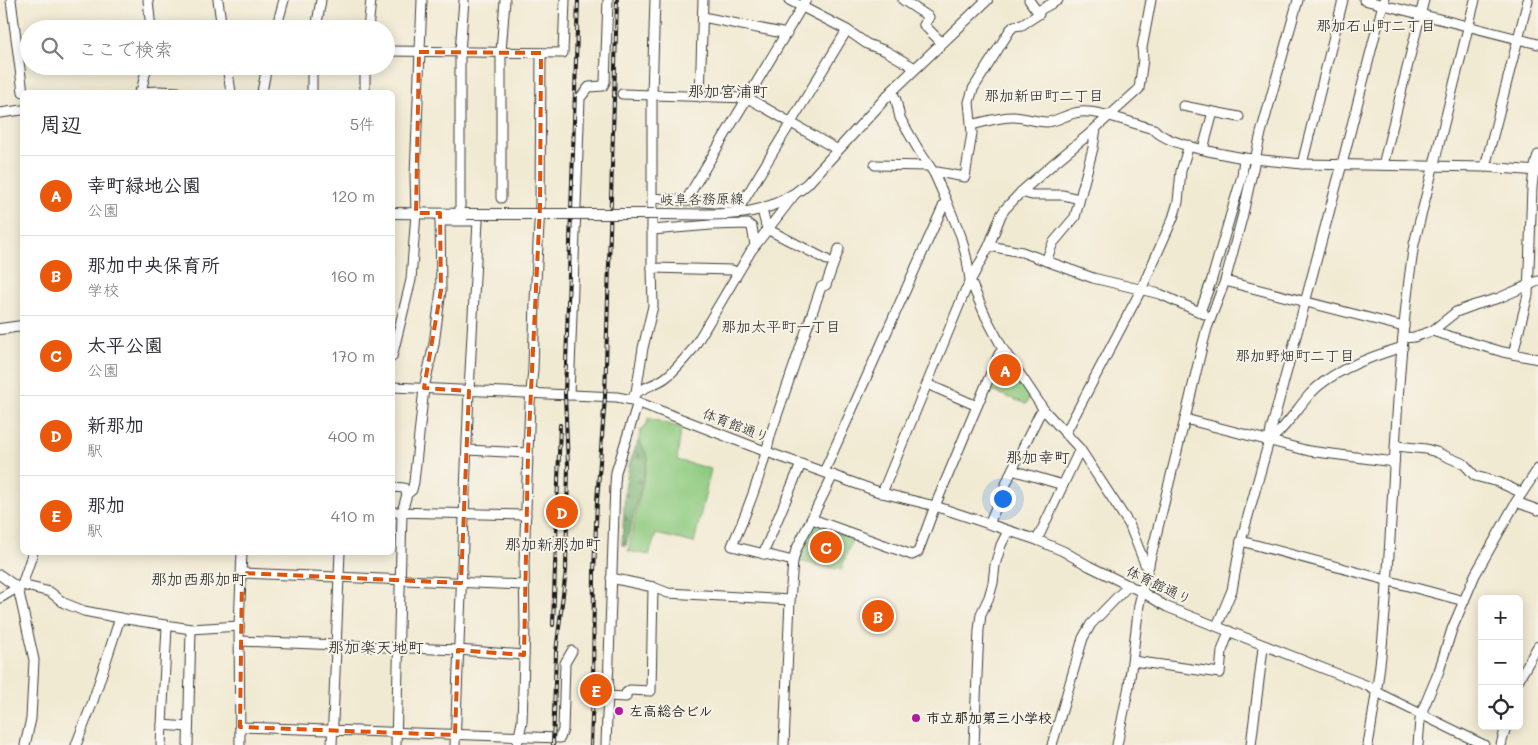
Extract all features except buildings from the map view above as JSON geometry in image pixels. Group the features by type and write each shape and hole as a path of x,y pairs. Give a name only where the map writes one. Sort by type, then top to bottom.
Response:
{"main road":[{"name":"岐阜各務原線","path":"395,213 416,213 440,217 463,213 732,214 771,207 796,194 807,184 892,91 987,0"},
{"path":"0,329 20,326"}],"street":[{"path":"11,0 20,69"},
{"path":"148,0 150,20"},
{"path":"218,0 221,20"},
{"path":"278,20 284,0"},
{"path":"318,20 321,0"},
{"path":"369,20 371,0"},
{"path":"395,334 412,280 416,213 414,176 422,0"},
{"path":"463,213 460,52 464,0"},
{"path":"501,198 501,52 505,0"},
{"path":"395,51 564,53 565,0"},
{"path":"569,396 580,98 589,87 603,86 605,82 608,0"},
{"path":"606,745 616,472 635,398 643,348 654,306 652,268 652,94 655,0"},
{"path":"700,97 703,0"},
{"path":"789,0 804,3 867,44 886,51 915,68"},
{"path":"903,0 929,17 924,25 942,43"},
{"path":"875,164 932,170 965,177 971,144 969,102 973,89 1010,30 1014,26 1022,25 1040,14 1029,0"},
{"path":"1038,11 1058,0"},
{"path":"974,745 981,614 989,597 995,565 1001,545 1008,531 935,506 882,492 970,280 989,246 1001,215 1021,192 1139,89 1143,59 1142,48 1151,0"},
{"path":"1117,745 1133,661 1142,592 1202,347 1225,281 1242,218 1260,133 1298,0"},
{"path":"1302,164 1343,0"},
{"path":"1364,0 1383,2 1421,14 1538,44"},
{"path":"1384,165 1424,0"},
{"path":"1368,745 1383,638 1404,327 1414,244 1475,0"},
{"path":"1485,167 1528,0"},
{"path":"1217,626 1232,590 1241,540 1269,441 1383,2"},
{"path":"686,200 804,3"},
{"path":"703,17 787,34"},
{"path":"652,198 741,205 847,30"},
{"path":"518,741 522,722 528,453 540,206 541,53"},
{"path":"21,75 23,90"},
{"path":"141,90 145,75"},
{"path":"228,75 231,90"},
{"path":"262,90 265,75"},
{"path":"312,75 312,90"},
{"path":"365,75 365,90"},
{"path":"892,91 900,118 932,170 946,200 961,236 968,260 970,280 986,317 1003,349 1044,410 1080,449 1130,524 1145,564 1149,566"},
{"path":"622,94 748,98 838,150"},
{"path":"1183,106 1239,118"},
{"path":"0,113 20,110"},
{"path":"971,124 1010,117 1036,122 1051,121 1080,112 1088,112 1154,129 1166,139 1188,146 1244,158 1302,164 1485,167 1536,171"},
{"path":"1203,150 1213,112"},
{"path":"1046,261 1053,243 1075,217 1093,148 1096,128"},
{"path":"1065,434 1141,290 1173,218 1178,202 1182,170 1188,146"},
{"path":"1513,354 1528,295 1538,155"},
{"path":"1200,312 1211,282 1242,176 1244,158"},
{"path":"1021,192 1032,195 1063,195 1079,199"},
{"path":"635,398 665,378 693,349 755,244 796,194"},
{"path":"784,745 793,560 946,200"},
{"path":"762,210 767,229 827,260"},
{"path":"396,745 402,512 407,494 412,490 414,482 424,388 434,344 441,290 440,217 478,221 469,390 455,745"},
{"path":"652,230 748,224 752,227 755,244"},
{"path":"989,246 1022,252 1093,278 1160,294 1211,318"},
{"path":"793,560 732,546 746,514 767,452 771,433 822,287 826,285 839,249"},
{"path":"652,268 732,270 738,273"},
{"path":"1225,281 1404,327"},
{"path":"1269,441 1279,433 1312,393 1331,377 1403,342 1432,331 1456,312 1499,298 1538,281"},
{"path":"1432,331 1480,346 1538,360"},
{"path":"812,518 912,555 918,552 935,506 999,354 1003,349"},
{"path":"927,384 977,406"},
{"name":"体育館通り","path":"395,387 635,398 767,452 882,492"},
{"path":"989,524 1012,470 1039,415 1044,410"},
{"path":"1185,419 1309,451 1394,462"},
{"path":"1396,446 1436,452 1464,464 1475,476 1498,482 1522,493"},
{"path":"1037,540 1080,449"},
{"path":"467,450 528,453"},
{"path":"763,554 801,464"},
{"path":"1418,745 1421,714 1439,670 1452,628 1475,575 1516,502 1538,469"},
{"path":"1012,470 1063,485"},
{"path":"395,487 404,488 407,494"},
{"path":"1516,502 1538,510"},
{"path":"395,512 526,515"},
{"name":"体育館通り","path":"1008,531 1063,551 1167,606 1265,646"},
{"path":"1241,540 1464,601"},
{"path":"25,745 31,719 34,660 20,587 32,555"},
{"path":"240,745 239,626 242,555"},
{"path":"332,745 340,555"},
{"path":"242,573 524,585"},
{"path":"0,575 20,587 50,592 64,602 84,611 190,629 239,626"},
{"path":"611,578 653,586 668,593 790,600"},
{"path":"1052,745 1082,638 1091,624 1128,585"},
{"path":"608,696 626,697 626,693 630,690 651,690 653,586"},
{"path":"0,598 20,587"},
{"path":"76,745 92,704 120,618"},
{"path":"161,745 166,626"},
{"path":"188,745 190,629"},
{"path":"1133,661 1220,673 1222,651 1229,631"},
{"path":"240,641 458,650 524,655"},
{"path":"1251,745 1263,648 1265,646 1368,686 1484,745"},
{"path":"1523,672 1538,646"},
{"path":"240,727 396,732 518,741 560,738 563,730 565,662 572,651"},
{"path":"162,725 188,727"},
{"path":"1501,745 1505,730"}],"highlighted area":[{"path":"419,52 541,53 540,206 528,453 524,655 458,650 455,735 240,727 242,573 461,583 469,391 424,388 441,290 440,213 416,213"}],"green space":[{"path":"1004,351 1030,395 1026,404 987,389"},
{"path":"648,418 681,428 677,460 711,469 694,543 656,534 649,555 628,551 648,459 639,439 640,431 647,424"},
{"path":"639,439 648,458 626,546 622,545 625,489 629,465"},
{"path":"815,520 854,534 841,570 798,561"}],"railway":[{"path":"553,745 556,652 566,570 568,465 565,395 578,0"},
{"path":"591,745 594,572 605,397 617,0"},
{"path":"553,625 560,425"}],"place":[{"name":"幸町緑地公園","path":"1005,370"},
{"name":"新那加","path":"562,512"},
{"name":"太平公園","path":"826,547"},
{"name":"那加中央保育所","path":"878,616"},
{"name":"那加","path":"596,690"},
{"name":"左高総合ビル","path":"619,711"},
{"name":"市立那加第三小学校","path":"916,718"}],"district":[{"name":"那加石山町二丁目","path":"1376,26"},
{"name":"那加宮浦町","path":"728,91"},
{"name":"那加新田町二丁目","path":"1044,96"},
{"name":"那加太平町一丁目","path":"781,327"},
{"name":"那加野畑町二丁目","path":"1295,356"},
{"name":"那加幸町","path":"1038,457"},
{"name":"那加新那加町","path":"553,544"},
{"name":"那加西那加町","path":"199,579"},
{"name":"那加楽天地町","path":"376,647"}]}
